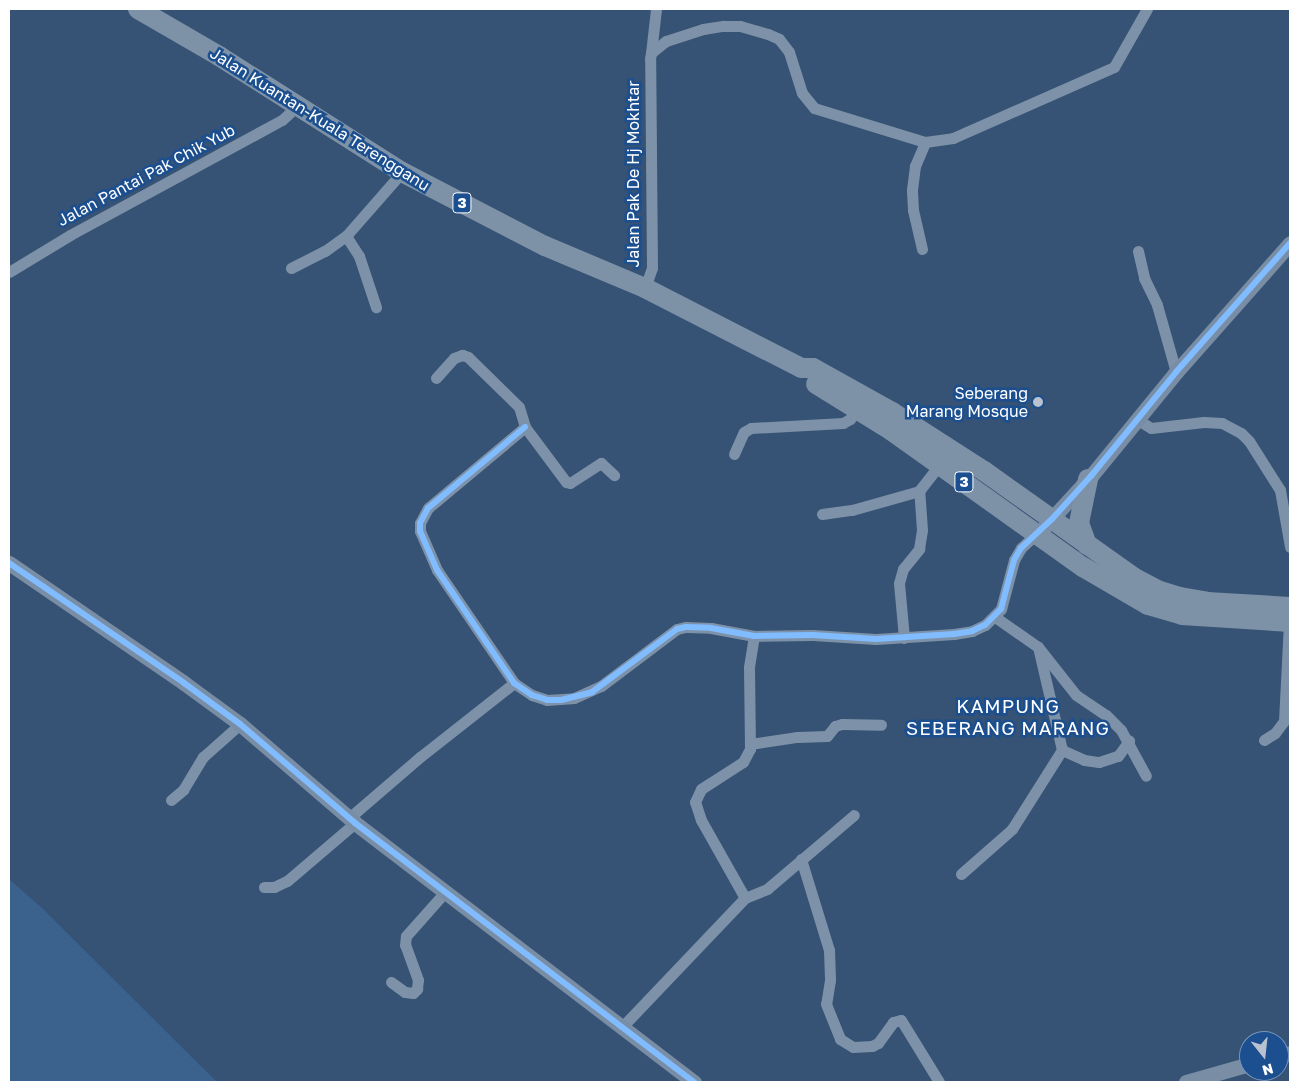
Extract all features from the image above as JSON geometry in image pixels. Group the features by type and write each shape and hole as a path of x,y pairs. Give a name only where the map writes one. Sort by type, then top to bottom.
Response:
{"highway":[{"name":"Jalan Kuantan-Kuala Terengganu","path":"145,10 402,172 545,246 645,288 801,368 813,368 892,412 984,471 1133,577 1157,590 1180,597 1290,617"},
{"name":"Jalan Kuantan-Kuala Terengganu","path":"801,368 806,377 940,465 1036,534 1117,588 1162,610 1182,615 1290,617"},
{"path":"1087,545 1078,523 1088,479"}],"street":[{"name":"Jalan Pak De Hj Mokhtar","path":"645,288 652,268 651,56 656,9"},
{"path":"651,56 666,41 703,29 723,26 756,30 779,39 784,45 805,100 814,108 925,142 953,138 1114,67 1147,9"},
{"name":"Jalan Pantai Pak Chik Yub","path":"9,272 70,235 282,120 297,106"},
{"path":"922,249 913,210 912,190 915,166 925,142"},
{"path":"291,268 324,251 346,236 402,172"},
{"path":"346,236 359,256 376,307"},
{"path":"525,427 428,508 420,523 422,538 437,570 514,683 532,695 547,700 574,698 602,686 681,628 698,626 754,636 813,635 876,639 972,631 995,617 1003,604 1014,560 1021,548 1052,520 1138,420 1176,372 1290,243"},
{"path":"1138,251 1144,278 1157,305 1176,372"},
{"path":"436,378 454,358 462,355 468,357 519,407 525,427 566,482 570,483 601,463 614,475"},
{"path":"734,454 744,432 751,428 843,423 850,419 856,410"},
{"path":"1138,420 1151,428 1204,422 1222,423 1240,432 1249,441 1280,490 1290,547"},
{"path":"822,514 852,510 919,491 940,465"},
{"path":"904,638 899,583 903,569 919,549 922,530 919,491"},
{"path":"9,563 184,683 240,724 352,821 622,1027 678,1077 694,1082"},
{"path":"995,617 1038,647 1076,695 1113,722 1128,741 1146,776"},
{"path":"1264,740 1275,733 1284,721 1290,617"},
{"path":"746,898 701,820 695,802 701,789 743,762 750,744 749,667 754,636"},
{"path":"961,874 1012,829 1062,750 1038,647"},
{"path":"264,886 271,888 287,881 420,757 514,683"},
{"path":"171,800 182,790 203,757 240,724"},
{"path":"750,744 797,737 827,736 835,726 842,724 882,725"},
{"path":"1062,750 1084,760 1099,762 1118,756 1128,741"},
{"path":"622,1027 746,898 767,889 854,815"},
{"path":"801,859 829,950 830,980 826,1004 840,1039 853,1047 872,1046 878,1043 893,1022 901,1020 939,1082"},
{"path":"391,982 405,992 413,993 417,989 418,980 405,945 406,936 445,892"},
{"path":"1186,1082 1239,1067"}],"water":[{"path":"9,879 42,908 217,1082 9,1082"}],"cycle path":[{"path":"525,427 428,508 420,523 420,531 437,570 514,683 532,695 547,700 561,700 592,692 677,629 686,627 711,628 754,636 813,635 876,639 972,631 985,625 1001,609 1014,560 1021,548 1052,519 1091,476 1176,372 1290,243"},
{"path":"9,563 184,683 240,724 355,823 694,1082"}],"place":[{"name":"Seberang Marang Mosque","path":"1038,402"}],"district":[{"name":"KAMPUNG SEBERANG MARANG","path":"1008,717"}]}
